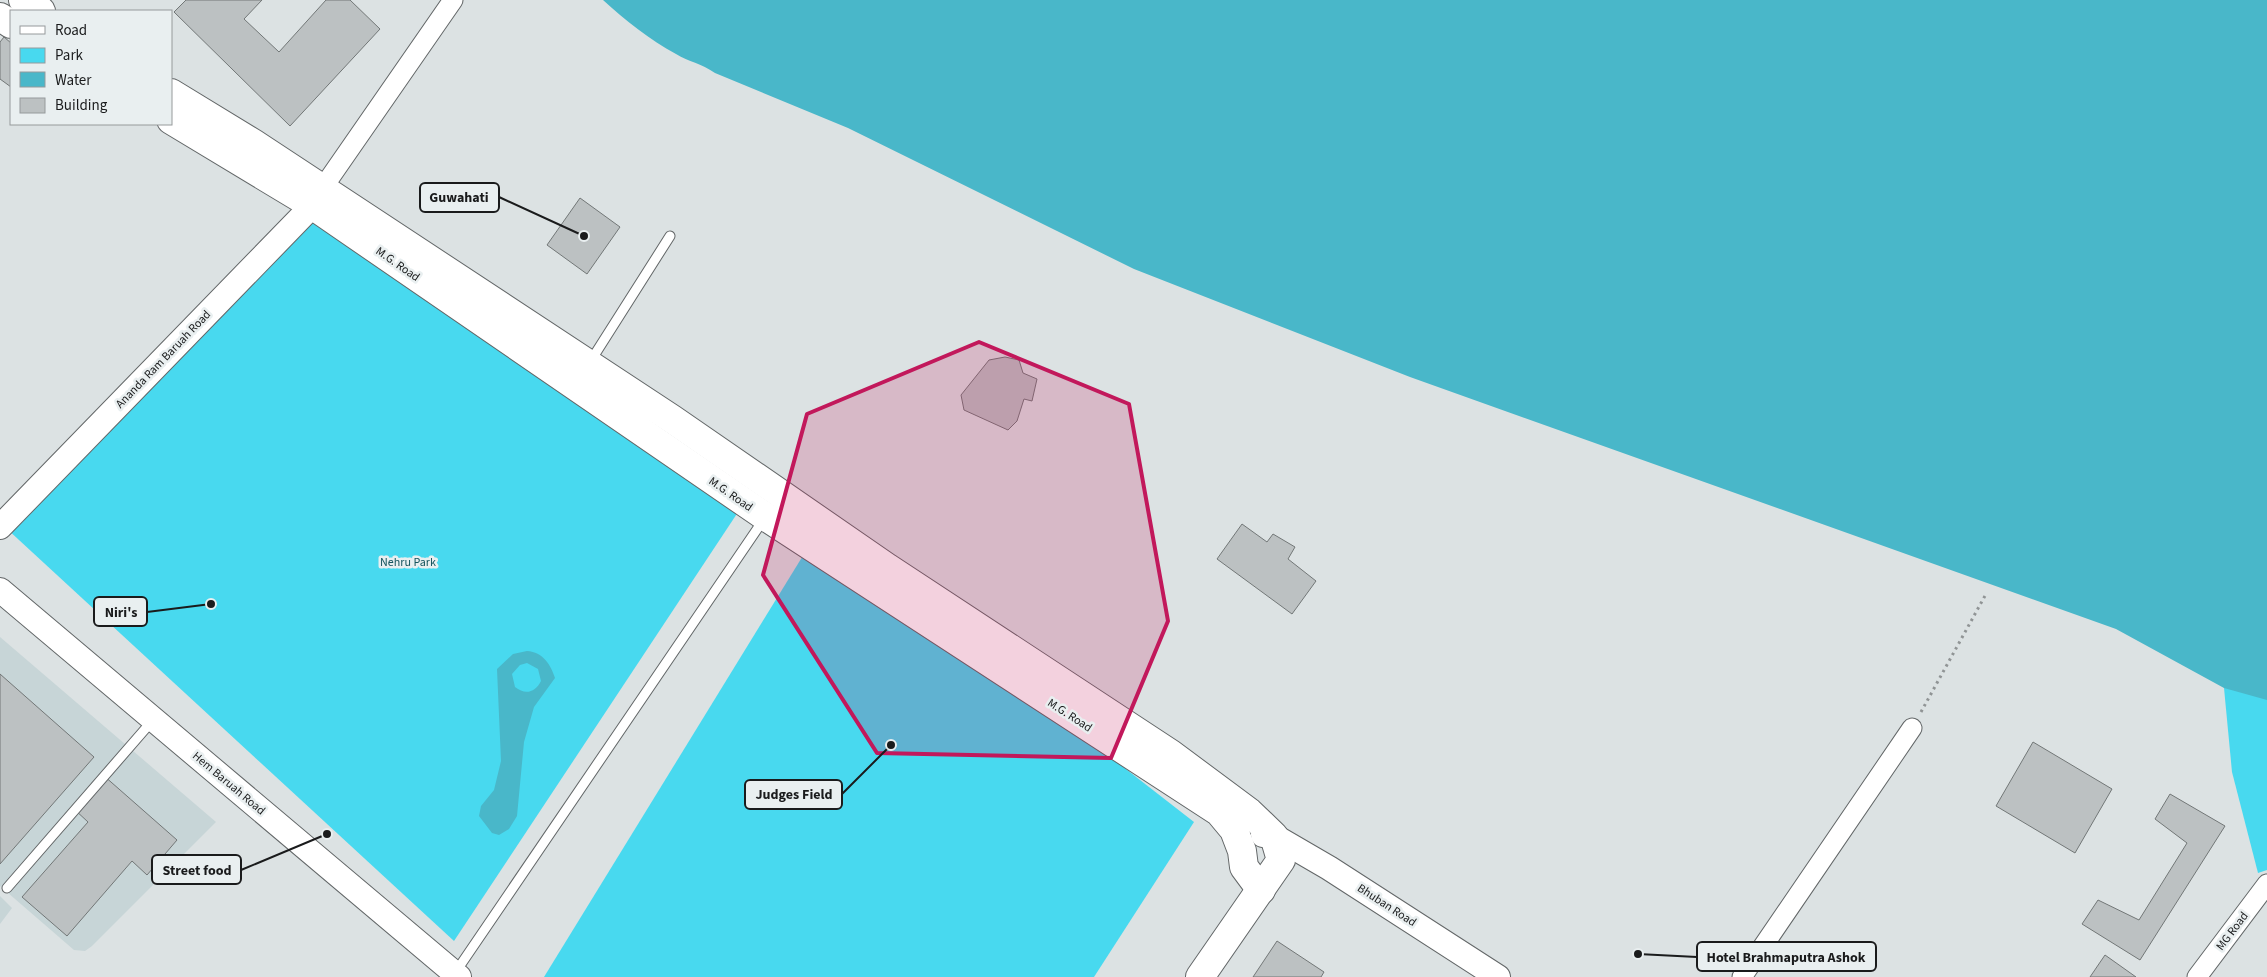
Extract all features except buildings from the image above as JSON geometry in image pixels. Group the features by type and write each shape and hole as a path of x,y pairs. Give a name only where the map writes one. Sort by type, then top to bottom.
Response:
{"main road":[{"path":"23,0 40,10"},
{"path":"172,93 317,197 589,365 888,568 1171,754 1249,812 1274,836 1281,860 1200,977"},
{"name":"M.G. Road","path":"172,121 317,197 766,518 1219,812 1234,830 1242,851 1244,867 1261,890"}],"street":[{"path":"43,10 51,0"},
{"path":"317,197 453,0"},
{"name":"Ananda Ram Baruah Road","path":"0,527 317,197"},
{"name":"Hem Baruah Road","path":"0,590 455,976"},
{"path":"1742,977 1912,728"},
{"path":"1234,830 1274,836"},
{"name":"Bhuban Road","path":"1274,836 1329,868 1498,977"},
{"name":"MG Road","path":"2198,977 2267,884"}],"lane":[{"path":"589,365 670,236"},
{"path":"455,976 766,518"},
{"path":"7,888 154,719"}],"path":[{"path":"1912,728 1986,594"}],"highlighted area":[{"path":"979,342 1129,404 1168,621 1111,758 877,753 763,575 807,414"}],"shaded area":[{"path":"0,637 216,822 85,951 74,950 0,886"},
{"path":"0,896 12,908 0,924"}],"green space":[{"name":"Nehru Park","path":"312,205 752,491 454,941 6,528"},
{"path":"812,541 996,668 1194,822 1094,977 544,977"},
{"path":"2267,655 2267,870 2258,873 2232,772 2224,688"}],"water":[{"path":"603,0 2267,0 2267,700 2224,688 2116,629 1410,377 1134,269 848,128 681,57 647,36"},
{"path":"527,651 538,654 549,664 555,678 534,707 524,742 517,816 509,829 499,835 492,833 479,816 481,806 494,790 501,761 497,669 513,654","holes":["527,663 538,669 541,681 536,688 526,692 515,687 512,674 520,665"]}],"place":[{"name":"Guwahati","path":"584,236"},
{"name":"Niri's","path":"211,604"},
{"name":"Judges Field","path":"891,745"},
{"name":"Street food","path":"327,834"},
{"name":"Hotel Brahmaputra Ashok","path":"1638,954"}]}
